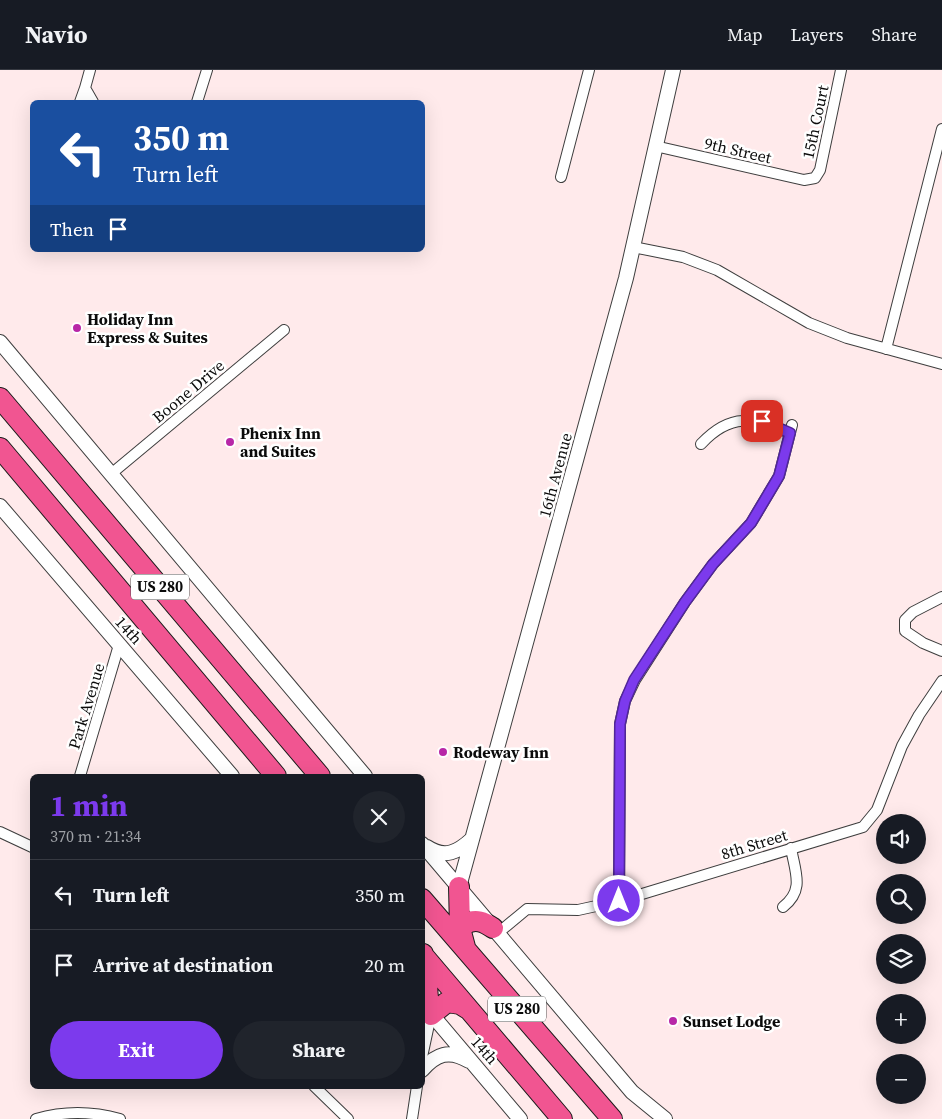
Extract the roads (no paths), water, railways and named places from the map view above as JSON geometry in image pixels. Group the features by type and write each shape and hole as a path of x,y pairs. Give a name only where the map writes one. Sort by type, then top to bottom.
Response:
{"highway":[{"name":"US 280","path":"0,398 318,774"},
{"name":"US 280","path":"0,448 274,774"},
{"path":"425,900 436,905 442,905 459,887"},
{"path":"459,887 460,932 467,952"},
{"name":"US 280","path":"425,902 612,1119"},
{"path":"460,932 465,924 473,921 481,922 496,931"},
{"name":"US 280","path":"425,958 562,1119"},
{"path":"425,962 427,968 427,1009 445,1002 460,1004 468,1009"}],"street":[{"path":"81,100 90,70"},
{"path":"198,100 207,70"},
{"path":"561,177 589,70"},
{"name":"16th Avenue","path":"459,887 581,446 633,247 673,70"},
{"name":"15th Court","path":"815,178 820,170 840,70"},
{"path":"85,88 92,100"},
{"path":"886,349 942,129"},
{"name":"9th Street","path":"655,146 804,180 815,178"},
{"path":"633,247 683,257 717,270 809,323 847,338 942,364"},
{"name":"Boone Drive","path":"111,474 284,330"},
{"path":"0,342 364,774"},
{"path":"619,901 620,724 625,701 634,680 685,602 713,564 751,523 779,476 791,429 762,421 739,421 718,427 701,444"},
{"name":"14th","path":"0,506 230,774"},
{"path":"942,597 912,612 905,620 905,631 913,638 942,651"},
{"name":"Park Avenue","path":"81,774 119,645"},
{"name":"8th Street","path":"496,931 527,910 578,910 619,901 863,827 877,810 902,746 919,715 942,682"},
{"path":"0,832 30,846"},
{"path":"425,845 438,853 449,854 459,850 472,839"},
{"path":"425,846 632,1092 665,1119"},
{"path":"783,907 794,898 798,886 791,848"},
{"path":"425,1028 427,1009"},
{"name":"14th","path":"427,1009 520,1119"},
{"path":"425,1067 434,1058 445,1054 459,1056 473,1063"},
{"path":"317,1089 348,1119"},
{"path":"412,1119 417,1089"},
{"path":"36,1119 78,1112 101,1114 120,1119"}],"place":[{"name":"Holiday Inn Express & Suites","path":"77,328"},
{"name":"Phenix Inn and Suites","path":"230,442"},
{"name":"Rodeway Inn","path":"443,752"},
{"name":"Sunset Lodge","path":"673,1021"}]}
